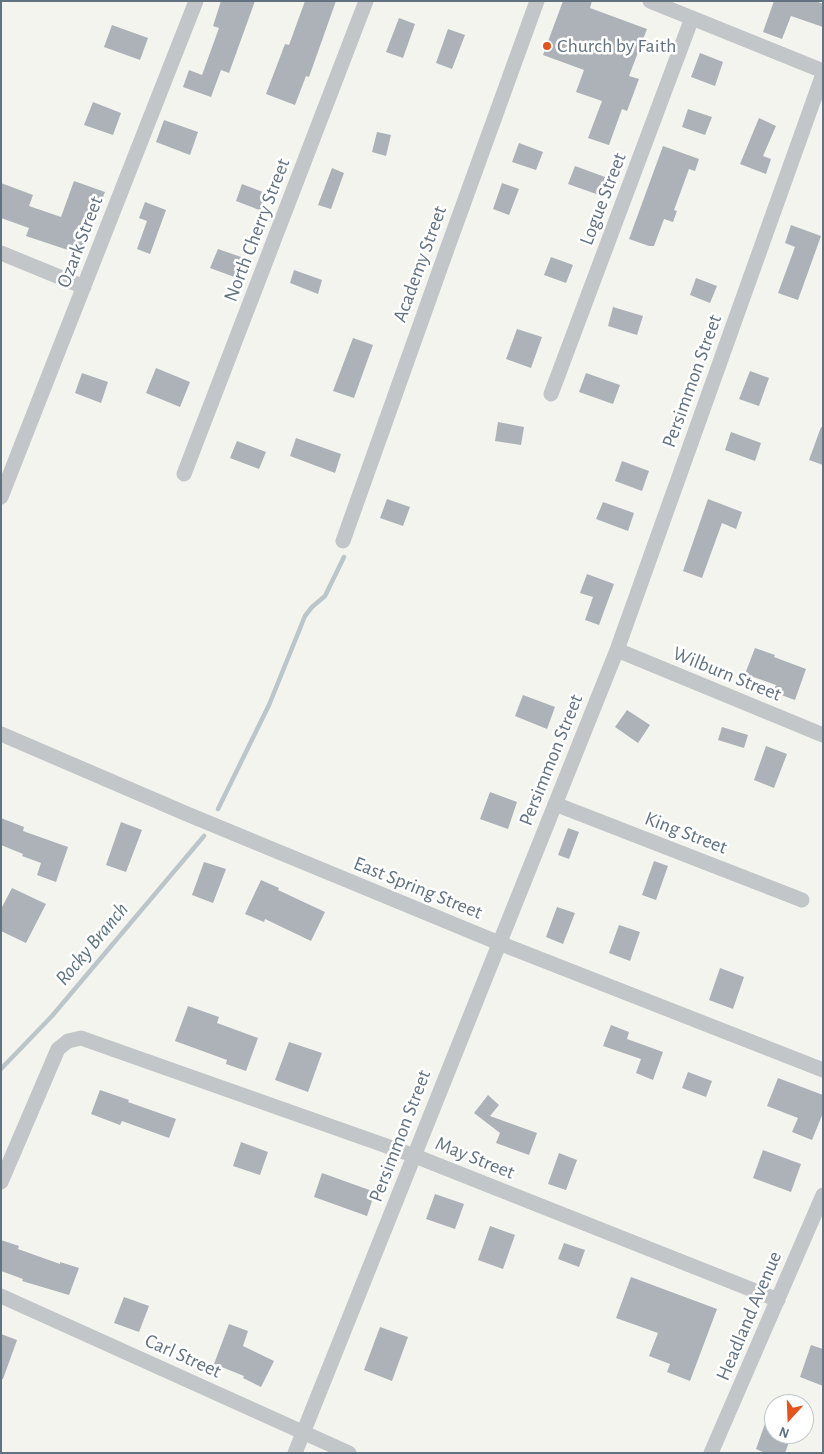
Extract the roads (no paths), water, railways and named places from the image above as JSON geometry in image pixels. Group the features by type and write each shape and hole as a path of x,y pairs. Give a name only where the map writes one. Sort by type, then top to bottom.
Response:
{"street":[{"name":"Ozark Street","path":"2,492 196,1"},
{"name":"North Cherry Street","path":"184,474 366,1"},
{"name":"Academy Street","path":"343,541 537,1"},
{"path":"650,1 823,73"},
{"name":"Logue Street","path":"551,394 692,18"},
{"name":"Persimmon Street","path":"295,1453 616,650 823,73"},
{"path":"1,253 84,287"},
{"name":"Wilburn Street","path":"616,650 823,735"},
{"name":"East Spring Street","path":"1,734 186,814 499,943 823,1070"},
{"name":"King Street","path":"555,804 802,900"},
{"name":"May Street","path":"1,1182 58,1049 75,1038 88,1039 415,1156 778,1300"},
{"name":"Headland Avenue","path":"712,1453 823,1195"},
{"name":"Carl Street","path":"1,1296 349,1453"}],"waterway":[{"name":"Rocky Branch","path":"218,809 269,705 305,616 325,596 344,557"},
{"name":"Rocky Branch","path":"1,1069 52,1016 204,836"}],"place":[{"name":"Church by Faith","path":"547,46"}]}
